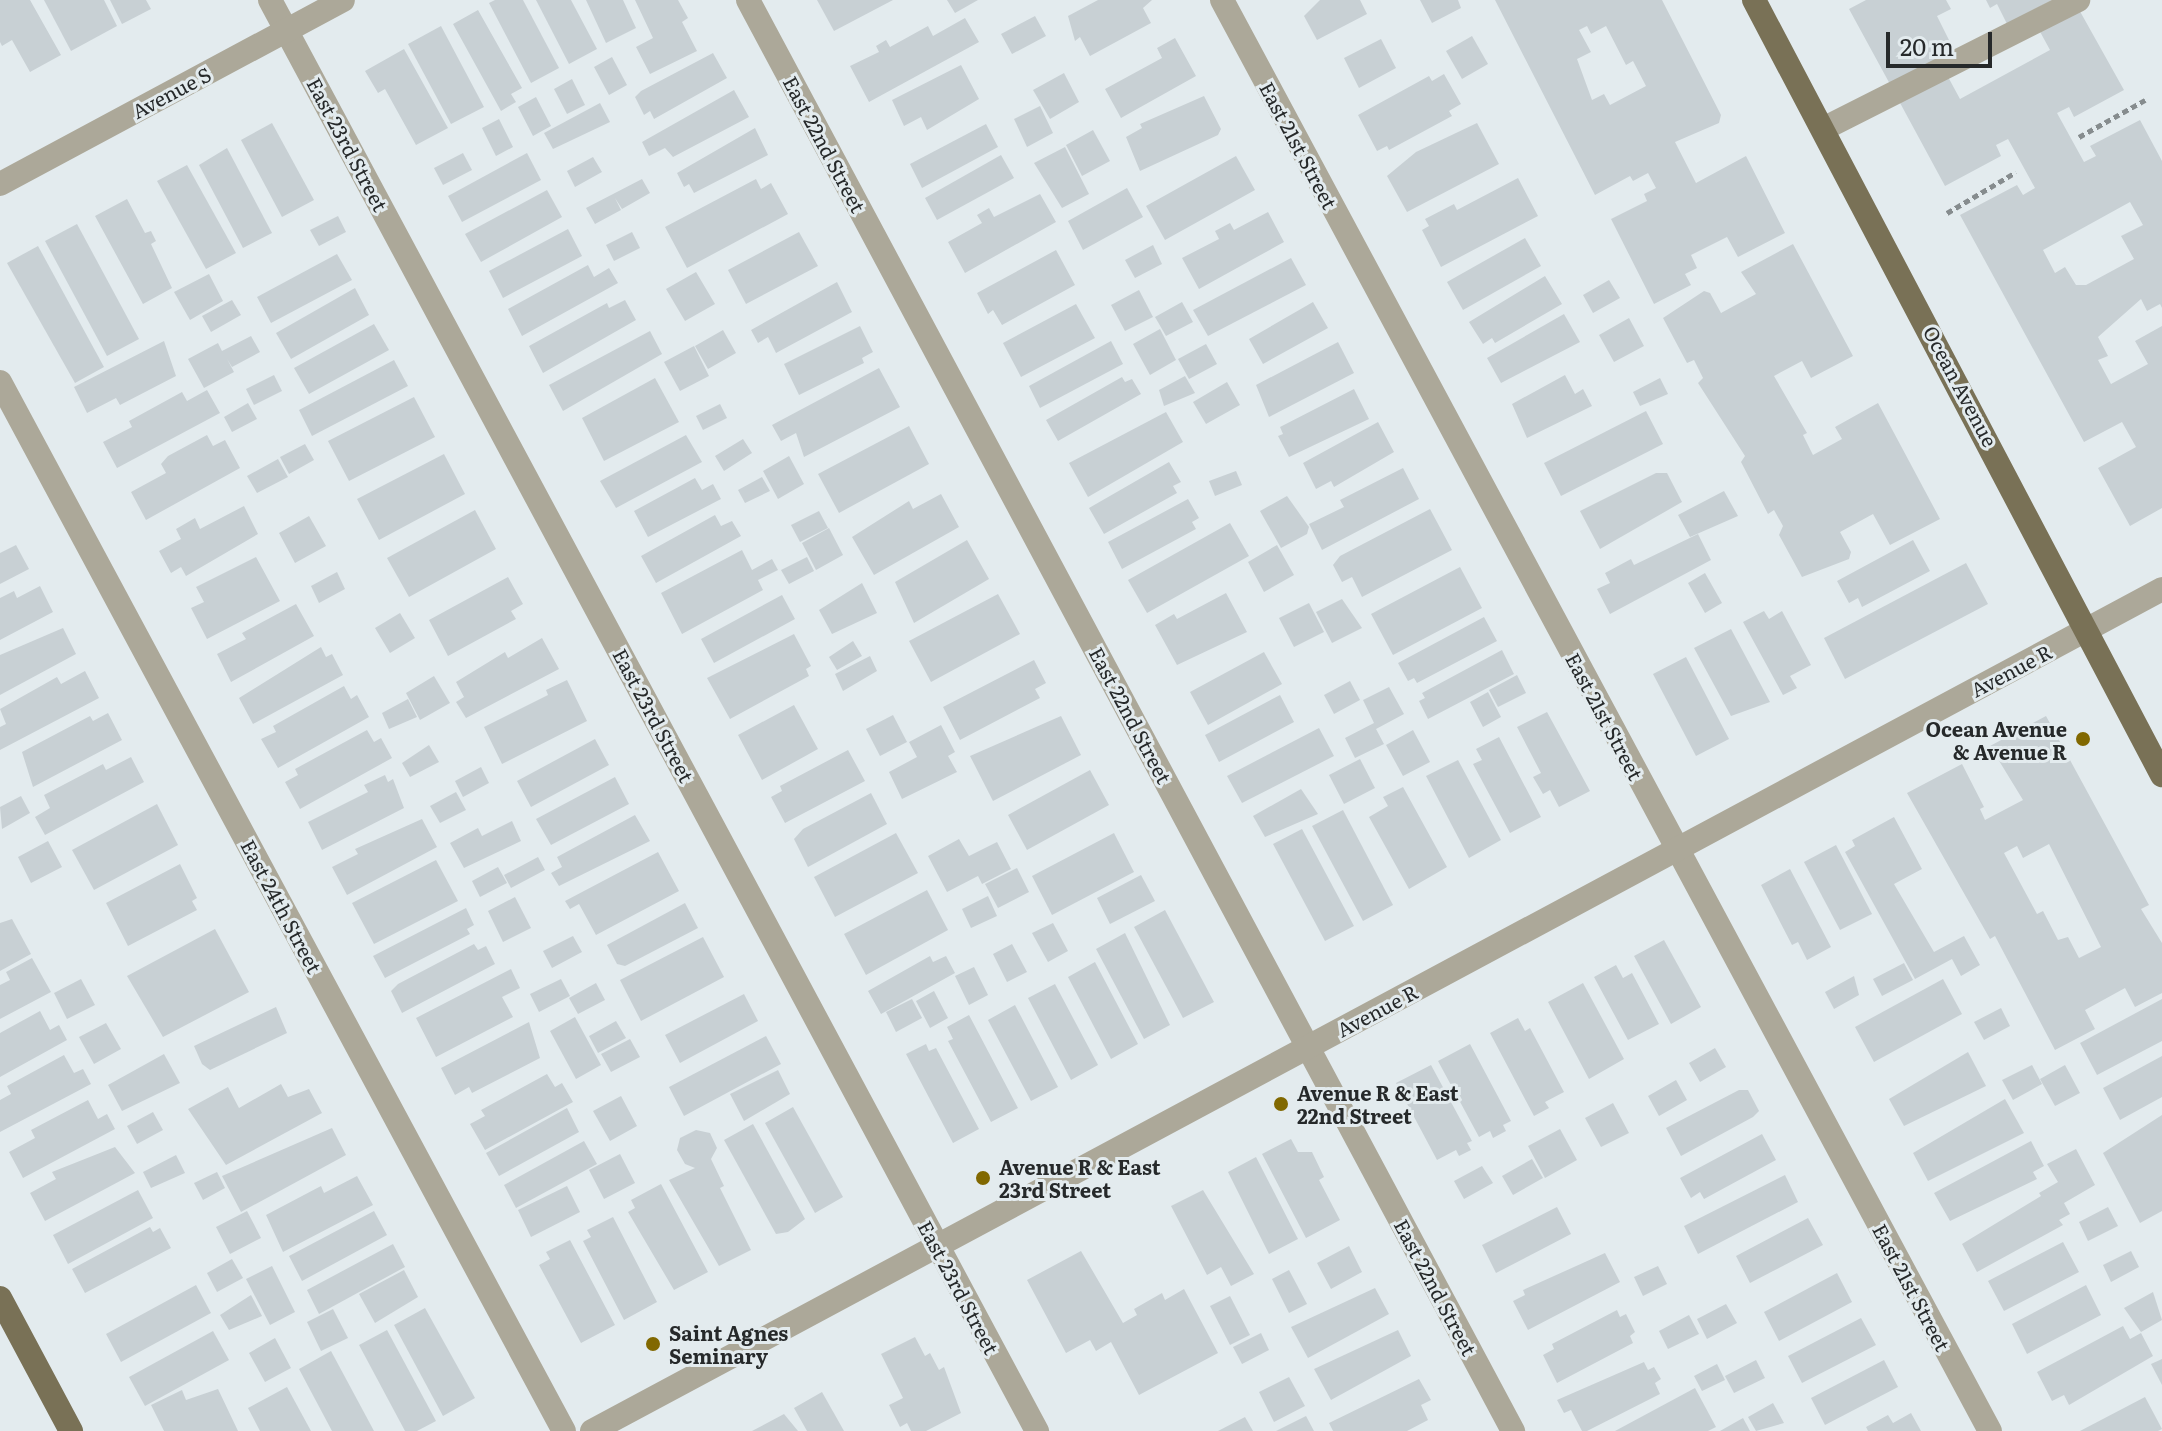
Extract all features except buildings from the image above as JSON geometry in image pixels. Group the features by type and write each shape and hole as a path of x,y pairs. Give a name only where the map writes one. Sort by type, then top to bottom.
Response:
{"main road":[{"name":"Ocean Avenue","path":"1754,0 2162,775"},
{"path":"0,1298 71,1431"}],"street":[{"name":"East 23rd Street","path":"270,0 1037,1431"},
{"name":"Avenue S","path":"0,184 343,0"},
{"name":"East 22nd Street","path":"748,0 1513,1431"},
{"name":"East 21st Street","path":"1222,0 1990,1431"},
{"path":"1823,129 2078,0"},
{"name":"East 24th Street","path":"0,382 564,1431"},
{"name":"Avenue R","path":"592,1431 2162,589"}],"path":[{"path":"2079,137 2145,100"},
{"path":"1947,213 2016,172"}],"place":[{"name":"Ocean Avenue & Avenue R","path":"2083,739"},
{"name":"Avenue R & East 22nd Street","path":"1281,1104"},
{"name":"Avenue R & East 23rd Street","path":"983,1178"},
{"name":"Saint Agnes Seminary","path":"653,1344"}]}
